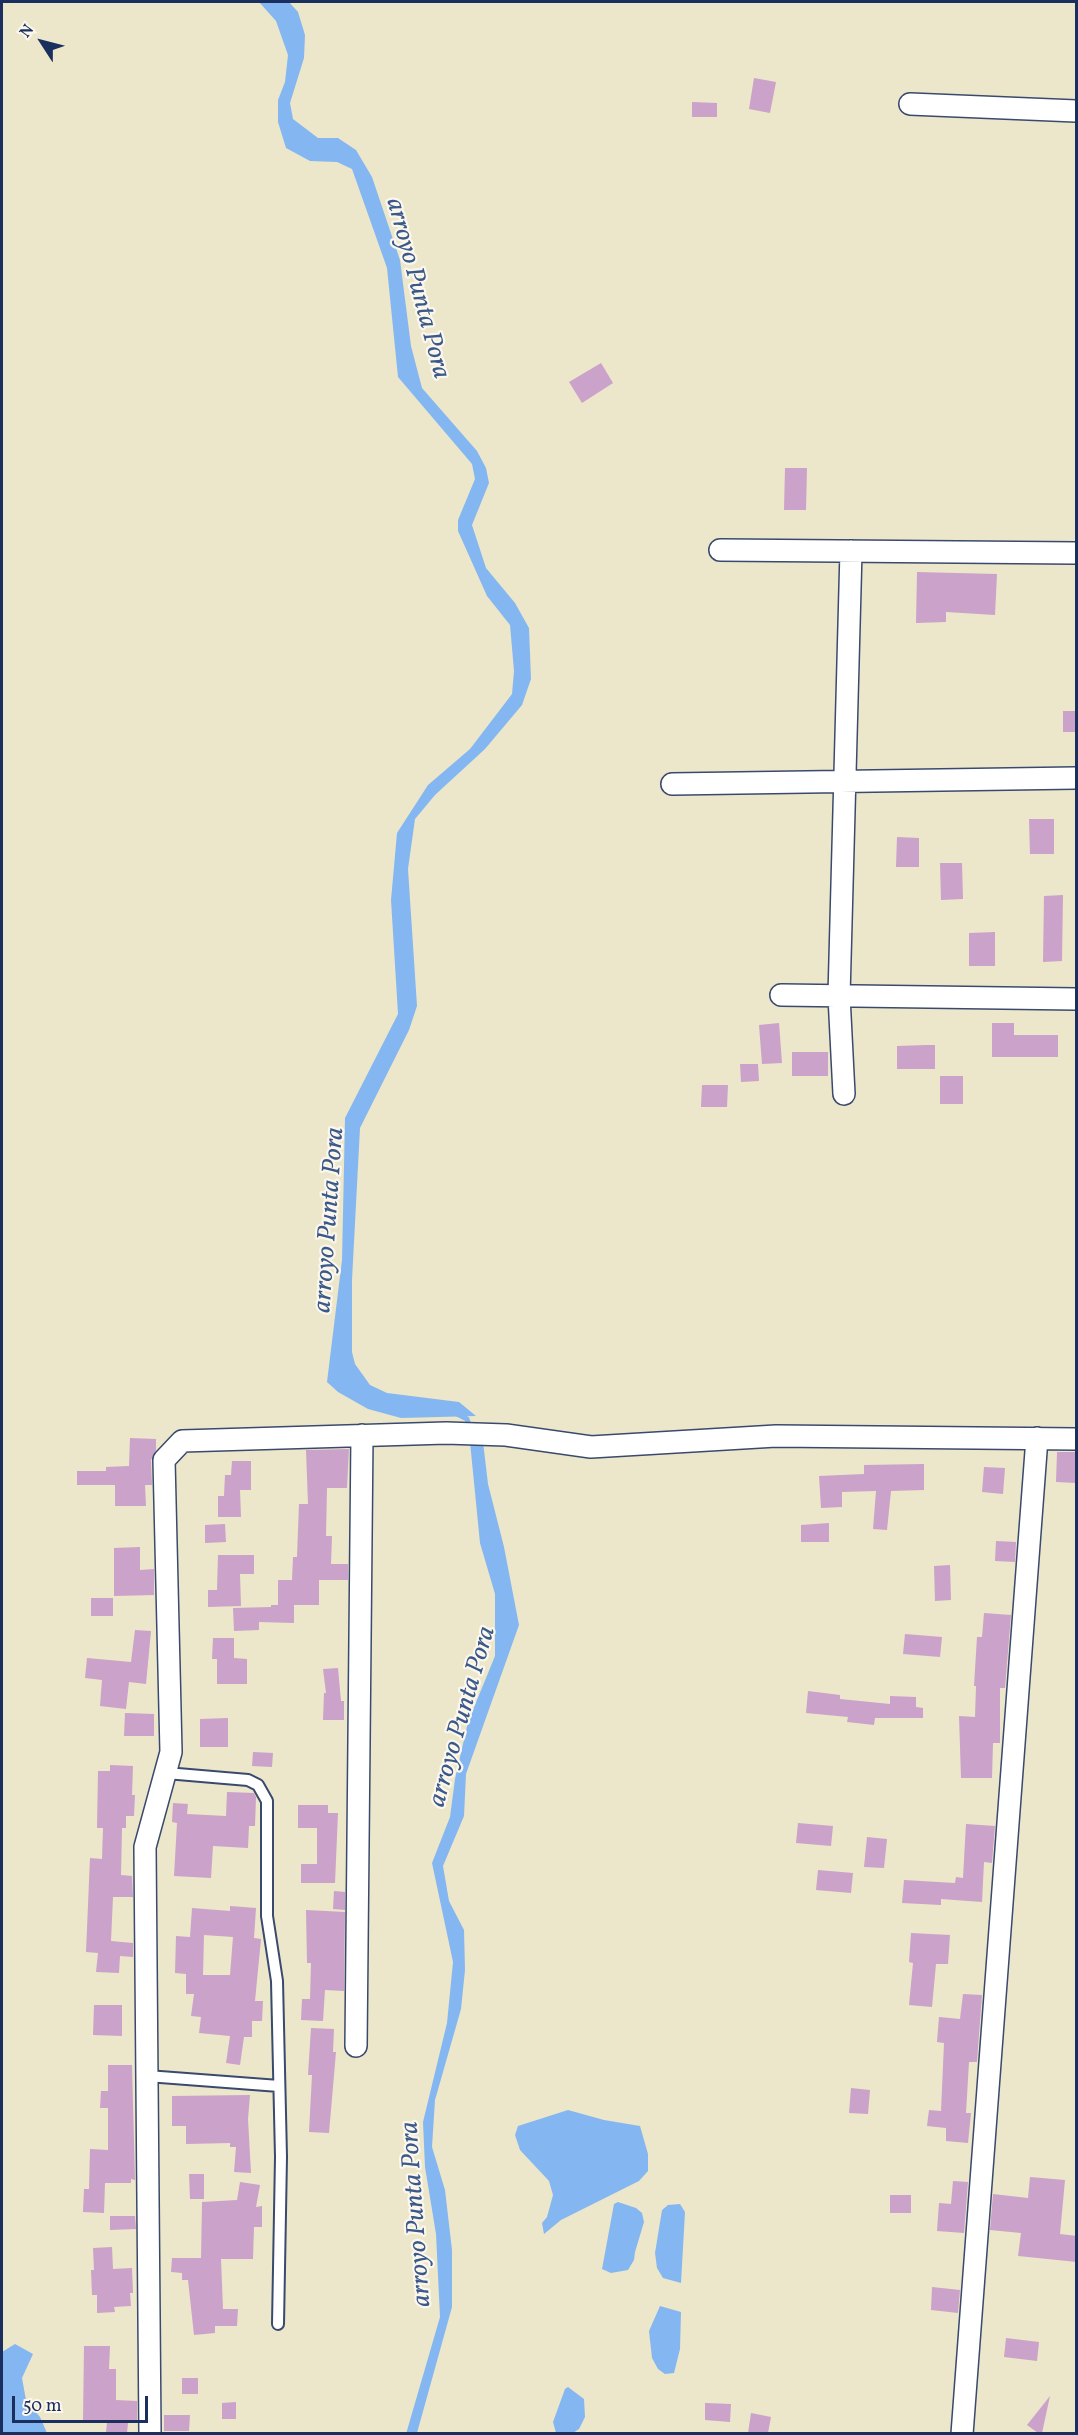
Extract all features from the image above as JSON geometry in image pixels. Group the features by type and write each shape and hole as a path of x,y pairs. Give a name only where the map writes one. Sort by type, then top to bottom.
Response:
{"street":[{"path":"910,104 1077,111"},
{"path":"720,550 1077,553"},
{"path":"844,1095 839,996 851,551"},
{"path":"672,783 1077,777"},
{"path":"781,995 1077,999"},
{"path":"150,2433 145,1847 171,1752 164,1460 182,1441 362,1435 446,1433 506,1435 591,1447 776,1436 1077,1438"},
{"path":"356,2046 362,1435"},
{"path":"962,2433 1038,1438"}],"lane":[{"path":"166,1773 248,1780 258,1785 267,1801 267,1916 278,1981 281,2157 278,2324"},
{"path":"147,2076 279,2086"}],"water":[{"path":"259,2 289,2 298,12 305,35 304,58 290,103 293,119 318,138 338,138 356,150 372,177 400,260 411,346 422,388 477,451 486,468 489,483 472,525 486,568 515,603 529,628 531,679 522,705 485,749 435,795 415,819 408,869 417,1006 409,1030 360,1128 352,1280 352,1352 355,1364 370,1385 387,1393 459,1402 476,1416 401,1418 368,1409 338,1392 327,1382 342,1260 345,1118 398,1014 391,900 397,833 428,785 470,749 512,694 514,671 510,625 487,596 458,531 458,520 475,479 472,464 398,377 387,268 352,169 337,162 310,161 286,148 278,122 278,100 285,82 288,55 276,21"},
{"path":"470,1442 483,1442 488,1484 504,1547 519,1625 466,1774 464,1816 443,1866 449,1901 464,1930 465,1970 461,2009 435,2100 432,2147 445,2190 452,2250 452,2307 417,2433 406,2434 440,2317 436,2234 425,2167 423,2122 447,2023 453,1962 432,1863 450,1817 455,1779 468,1722 495,1656 495,1594 480,1543"},
{"path":"568,2110 604,2120 640,2126 648,2154 648,2171 639,2181 561,2220 544,2234 542,2223 547,2217 553,2195 549,2181 520,2150 515,2135 518,2126"},
{"path":"618,2202 636,2208 642,2213 644,2222 634,2260 628,2270 611,2273 602,2269 614,2204"},
{"path":"680,2204 685,2212 681,2283 663,2278 657,2268 655,2253 662,2210 668,2205"},
{"path":"660,2306 681,2312 680,2349 674,2373 665,2374 658,2369 652,2358 649,2331"},
{"path":"15,2344 33,2354 22,2378 26,2400 40,2417 47,2433 2,2433 2,2352"},
{"path":"568,2387 584,2399 585,2417 579,2429 573,2433 556,2433 553,2422 565,2389"}],"building":[{"path":"754,78 776,82 770,113 749,109"},
{"path":"692,102 717,103 717,117 692,117"},
{"path":"601,363 613,383 582,403 569,382"},
{"path":"785,468 807,468 806,510 784,510"},
{"path":"917,572 997,574 995,615 946,612 946,622 916,623"},
{"path":"1063,711 1077,711 1077,732 1063,732"},
{"path":"1029,819 1054,819 1054,854 1030,854"},
{"path":"897,837 919,838 919,867 896,867"},
{"path":"940,863 962,863 963,899 941,900"},
{"path":"1063,895 1062,961 1043,962 1044,896"},
{"path":"995,932 995,966 969,966 969,933"},
{"path":"779,1023 782,1063 762,1064 759,1025"},
{"path":"992,1023 1014,1023 1014,1035 1058,1035 1058,1057 992,1057"},
{"path":"935,1045 935,1069 897,1069 897,1046"},
{"path":"792,1052 828,1052 828,1076 792,1076"},
{"path":"740,1064 758,1064 759,1081 741,1082"},
{"path":"940,1076 963,1076 963,1104 940,1104"},
{"path":"702,1085 728,1085 727,1107 701,1107"},
{"path":"130,1438 156,1439 156,1450 151,1460 152,1485 145,1485 146,1506 115,1506 115,1485 77,1485 77,1471 106,1471 106,1467 129,1466"},
{"path":"349,1449 347,1488 327,1488 326,1536 332,1536 331,1564 348,1564 348,1580 319,1580 319,1605 294,1605 294,1623 259,1622 259,1630 234,1631 233,1608 278,1605 278,1580 292,1580 293,1557 297,1557 299,1504 308,1504 306,1450"},
{"path":"1057,1452 1077,1452 1076,1483 1056,1482"},
{"path":"232,1461 251,1461 251,1490 240,1490 241,1517 218,1517 218,1496 224,1496 225,1475 231,1475"},
{"path":"924,1464 924,1490 891,1491 887,1530 873,1529 876,1491 842,1492 842,1507 821,1508 819,1476 864,1474 864,1465"},
{"path":"984,1467 1005,1468 1003,1494 982,1492"},
{"path":"829,1523 829,1542 801,1542 801,1525"},
{"path":"225,1524 226,1542 205,1543 205,1525"},
{"path":"996,1541 1016,1542 1015,1562 995,1561"},
{"path":"140,1547 140,1570 154,1569 154,1595 114,1596 114,1548"},
{"path":"218,1555 254,1555 254,1574 240,1574 241,1606 208,1607 208,1590 217,1590"},
{"path":"950,1565 951,1600 935,1601 934,1566"},
{"path":"91,1598 113,1598 113,1616 91,1616"},
{"path":"984,1613 1011,1615 1005,1688 1000,1688 1000,1743 993,1743 992,1778 961,1778 959,1716 975,1717 977,1637 982,1637"},
{"path":"135,1630 151,1631 146,1684 129,1682 126,1709 100,1706 102,1680 85,1678 87,1658 131,1662"},
{"path":"905,1634 942,1637 940,1657 903,1654"},
{"path":"213,1638 234,1638 234,1658 247,1659 247,1684 217,1684 217,1659 212,1659"},
{"path":"338,1668 341,1701 344,1701 344,1720 323,1720 324,1693 326,1693 323,1669"},
{"path":"808,1691 840,1695 840,1699 890,1704 890,1696 916,1697 916,1707 923,1708 923,1718 875,1718 874,1725 847,1722 848,1717 806,1713"},
{"path":"125,1713 154,1714 154,1736 124,1736"},
{"path":"228,1718 228,1747 200,1747 200,1719"},
{"path":"253,1752 273,1753 272,1767 252,1766"},
{"path":"110,1765 133,1766 132,1795 135,1795 134,1816 126,1816 126,1828 122,1828 121,1875 132,1876 133,1897 113,1897 111,1941 133,1943 133,1957 120,1956 119,1973 96,1972 98,1953 86,1952 90,1858 102,1859 103,1828 97,1828 98,1771 110,1771"},
{"path":"227,1792 254,1793 256,1797 255,1826 249,1826 248,1848 213,1846 211,1878 174,1876 177,1823 172,1822 173,1803 188,1804 187,1814 226,1816"},
{"path":"298,1805 328,1805 328,1813 338,1813 335,1883 301,1883 301,1864 317,1864 317,1828 298,1828"},
{"path":"798,1823 833,1826 831,1846 796,1843"},
{"path":"966,1824 995,1826 992,1863 984,1862 982,1902 941,1899 941,1905 902,1903 904,1880 955,1883 956,1877 963,1878"},
{"path":"867,1837 887,1839 884,1868 864,1867"},
{"path":"818,1870 853,1873 851,1893 816,1890"},
{"path":"334,1891 345,1892 345,1910 333,1909"},
{"path":"230,1906 256,1908 254,1938 261,1939 255,2001 263,2001 262,2021 252,2021 252,2037 244,2037 240,2065 226,2063 230,2036 199,2033 201,2017 191,2016 194,1994 186,1994 186,1974 175,1973 176,1936 190,1937 192,1908 230,1911","holes":["204,1935 233,1937 230,1975 203,1975"]},
{"path":"306,1910 345,1912 344,1991 325,1990 323,2021 301,2020 302,1999 310,1999 311,1963 307,1963"},
{"path":"911,1933 950,1935 948,1964 936,1964 932,2007 909,2005 913,1963 909,1962"},
{"path":"963,1994 982,1995 977,2062 969,2062 966,2113 971,2113 968,2143 946,2141 946,2128 927,2126 929,2110 941,2111 944,2043 937,2042 939,2017 960,2019"},
{"path":"94,2005 122,2005 122,2036 93,2035"},
{"path":"311,2028 334,2029 333,2052 336,2052 329,2133 309,2132 312,2075 308,2075"},
{"path":"108,2065 132,2065 135,2180 131,2179 131,2183 105,2183 104,2213 83,2212 84,2189 89,2189 90,2149 108,2150 108,2108 100,2108 101,2091 108,2091"},
{"path":"851,2088 870,2090 868,2114 849,2113"},
{"path":"250,2095 248,2119 251,2173 234,2172 236,2147 230,2147 230,2143 186,2144 186,2126 172,2126 172,2096"},
{"path":"189,2174 204,2174 204,2199 190,2199"},
{"path":"1030,2177 1065,2180 1060,2234 1077,2236 1077,2262 1018,2256 1021,2233 990,2230 993,2194 1028,2198"},
{"path":"953,2181 968,2182 964,2233 937,2231 939,2203 951,2204"},
{"path":"240,2182 260,2185 256,2207 262,2206 262,2227 254,2227 253,2259 221,2259 223,2309 238,2309 237,2326 215,2326 215,2333 194,2335 188,2280 182,2280 182,2273 171,2272 172,2258 201,2258 202,2202 237,2200"},
{"path":"890,2195 911,2195 911,2213 890,2213"},
{"path":"110,2216 135,2216 136,2229 110,2230"},
{"path":"112,2247 113,2269 132,2268 131,2306 114,2307 115,2312 97,2313 97,2295 92,2295 93,2248"},
{"path":"932,2287 960,2290 958,2313 931,2310"},
{"path":"1006,2338 1039,2342 1037,2361 1004,2357"},
{"path":"84,2346 110,2346 109,2369 116,2369 116,2400 137,2401 137,2423 128,2423 127,2433 106,2433 107,2422 83,2421"},
{"path":"182,2378 198,2378 198,2394 182,2394"},
{"path":"1050,2396 1042,2433 1038,2433 1027,2425"},
{"path":"236,2402 236,2419 222,2419 222,2403"},
{"path":"705,2403 731,2404 730,2422 705,2420"},
{"path":"751,2413 771,2417 768,2433 748,2433"},
{"path":"164,2415 190,2415 189,2431 164,2431"}],"waterway":[{"name":"arroyo Punta Pora","path":"457,1414 467,1419 470,1428"}]}
